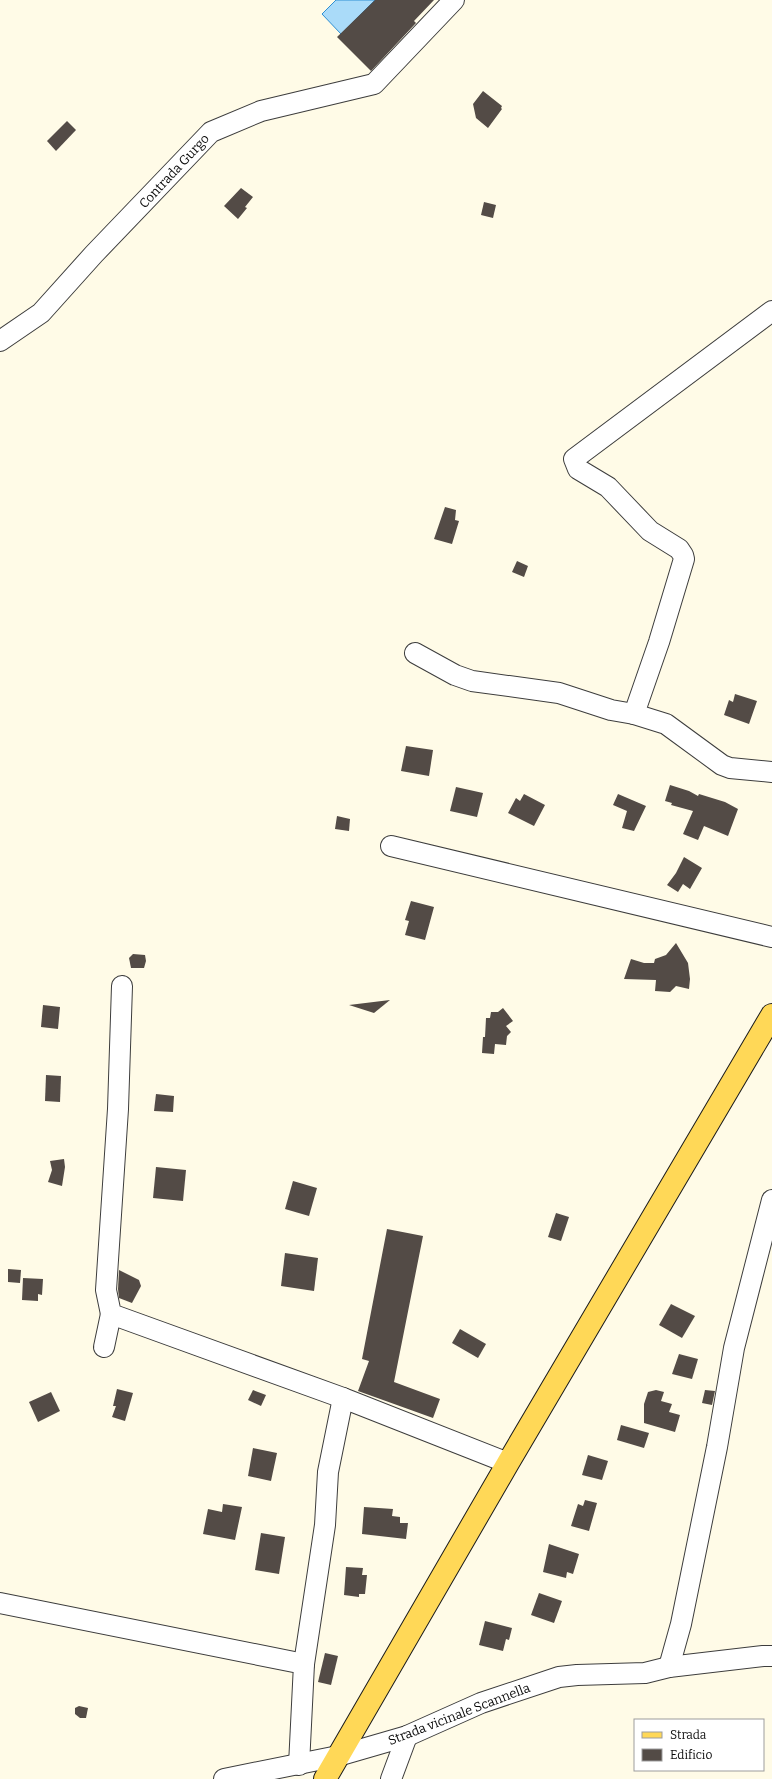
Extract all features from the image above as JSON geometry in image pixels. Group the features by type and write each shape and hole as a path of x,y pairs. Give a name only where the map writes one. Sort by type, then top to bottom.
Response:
{"main road":[{"path":"325,1779 508,1463 772,1015"}],"street":[{"name":"Contrada Gurgo","path":"0,341 41,313 94,254 211,132 261,111 374,84 454,0"},
{"path":"634,714 659,642 684,559 684,554 679,549 650,531 608,487 578,469 574,459 772,311"},
{"path":"415,653 455,675 472,681 559,693 611,710 634,714 666,724 722,765 730,768 772,772"},
{"path":"391,846 772,937"},
{"path":"104,1347 111,1314 106,1290 118,1109 122,986"},
{"path":"668,1667 681,1624 717,1447 734,1348 772,1200"},
{"path":"111,1314 343,1398 508,1463"},
{"path":"299,1765 304,1664 325,1525 328,1472 343,1398"},
{"path":"0,1603 304,1664"},
{"name":"Strada vicinale Scannella","path":"224,1779 338,1756 407,1736 481,1703 560,1677 645,1673 668,1667 772,1656"},
{"path":"391,1779 407,1736"}],"water":[{"path":"336,0 375,0 341,34 322,14"}],"building":[{"path":"375,0 434,0 414,21 416,23 371,71 337,37"},
{"path":"483,91 502,106 502,109 488,128 476,118 473,104"},
{"path":"67,121 76,130 56,151 47,141"},
{"path":"241,188 253,197 245,207 247,208 238,219 224,206"},
{"path":"484,202 496,205 493,218 481,215"},
{"path":"445,507 456,510 455,520 459,521 452,544 434,539"},
{"path":"517,561 528,566 524,577 512,572"},
{"path":"735,694 757,701 749,724 724,715 729,700 733,702"},
{"path":"406,746 433,750 429,776 401,771"},
{"path":"670,785 689,791 698,796 699,794 725,802 738,809 728,836 704,826 698,840 683,834 693,811 671,805 672,803 665,801"},
{"path":"456,787 483,793 477,817 450,811"},
{"path":"524,794 545,805 534,826 508,813 516,798 520,801"},
{"path":"618,794 646,806 634,831 622,828 627,811 613,805"},
{"path":"337,816 350,819 349,831 335,829"},
{"path":"684,857 702,868 690,889 683,884 678,892 667,885 676,873"},
{"path":"411,901 434,907 425,940 405,935 409,921 405,920"},
{"path":"676,943 688,963 690,979 689,989 676,986 670,992 655,991 656,980 624,979 631,959 644,963 654,963 655,959 666,955"},
{"path":"133,954 145,955 146,961 144,968 131,968 129,958"},
{"path":"390,1000 374,1013 349,1005"},
{"path":"43,1005 60,1007 58,1029 41,1027"},
{"path":"503,1008 513,1021 506,1026 511,1032 507,1036 506,1045 495,1044 494,1054 482,1053 486,1018 490,1018 491,1012 498,1012"},
{"path":"46,1075 61,1076 60,1102 45,1101"},
{"path":"156,1094 174,1096 173,1112 154,1111"},
{"path":"64,1159 65,1167 62,1186 48,1182 52,1170 50,1161"},
{"path":"156,1167 186,1170 183,1201 153,1198"},
{"path":"293,1181 317,1188 309,1216 285,1209"},
{"path":"556,1213 569,1217 561,1241 548,1237"},
{"path":"387,1229 423,1236 394,1382 440,1399 433,1418 358,1391 369,1361 362,1359"},
{"path":"285,1253 318,1258 314,1291 281,1286"},
{"path":"8,1269 21,1270 20,1283 8,1282"},
{"path":"119,1270 139,1280 141,1286 132,1303 119,1298"},
{"path":"23,1278 43,1279 42,1295 38,1294 38,1301 22,1300"},
{"path":"671,1304 695,1316 682,1338 659,1325"},
{"path":"460,1329 486,1344 478,1358 452,1343"},
{"path":"679,1354 698,1359 692,1379 672,1374"},
{"path":"117,1389 133,1393 125,1421 112,1417 116,1406 113,1406"},
{"path":"253,1390 266,1395 261,1406 248,1400"},
{"path":"656,1390 664,1392 661,1401 672,1404 669,1412 680,1415 675,1432 644,1423 644,1404 648,1392"},
{"path":"705,1390 715,1391 712,1405 702,1403"},
{"path":"51,1392 60,1411 38,1422 29,1402"},
{"path":"621,1425 649,1433 644,1448 617,1440"},
{"path":"253,1448 277,1453 271,1481 248,1476"},
{"path":"588,1455 608,1461 602,1480 582,1475"},
{"path":"585,1500 597,1503 589,1531 571,1526 578,1504 583,1506"},
{"path":"223,1504 242,1507 235,1540 203,1534 208,1509 222,1512"},
{"path":"364,1507 393,1509 392,1516 400,1517 400,1523 408,1523 406,1539 362,1534"},
{"path":"261,1533 285,1537 279,1574 255,1570"},
{"path":"549,1544 579,1554 573,1574 567,1572 566,1578 543,1572"},
{"path":"346,1567 363,1568 362,1575 367,1575 365,1594 359,1594 359,1597 344,1595"},
{"path":"539,1593 562,1601 554,1623 531,1615"},
{"path":"485,1621 512,1628 509,1640 506,1639 503,1651 479,1645"},
{"path":"325,1653 338,1656 331,1685 318,1682"},
{"path":"79,1706 88,1708 86,1718 80,1718 75,1714 75,1708"}]}
